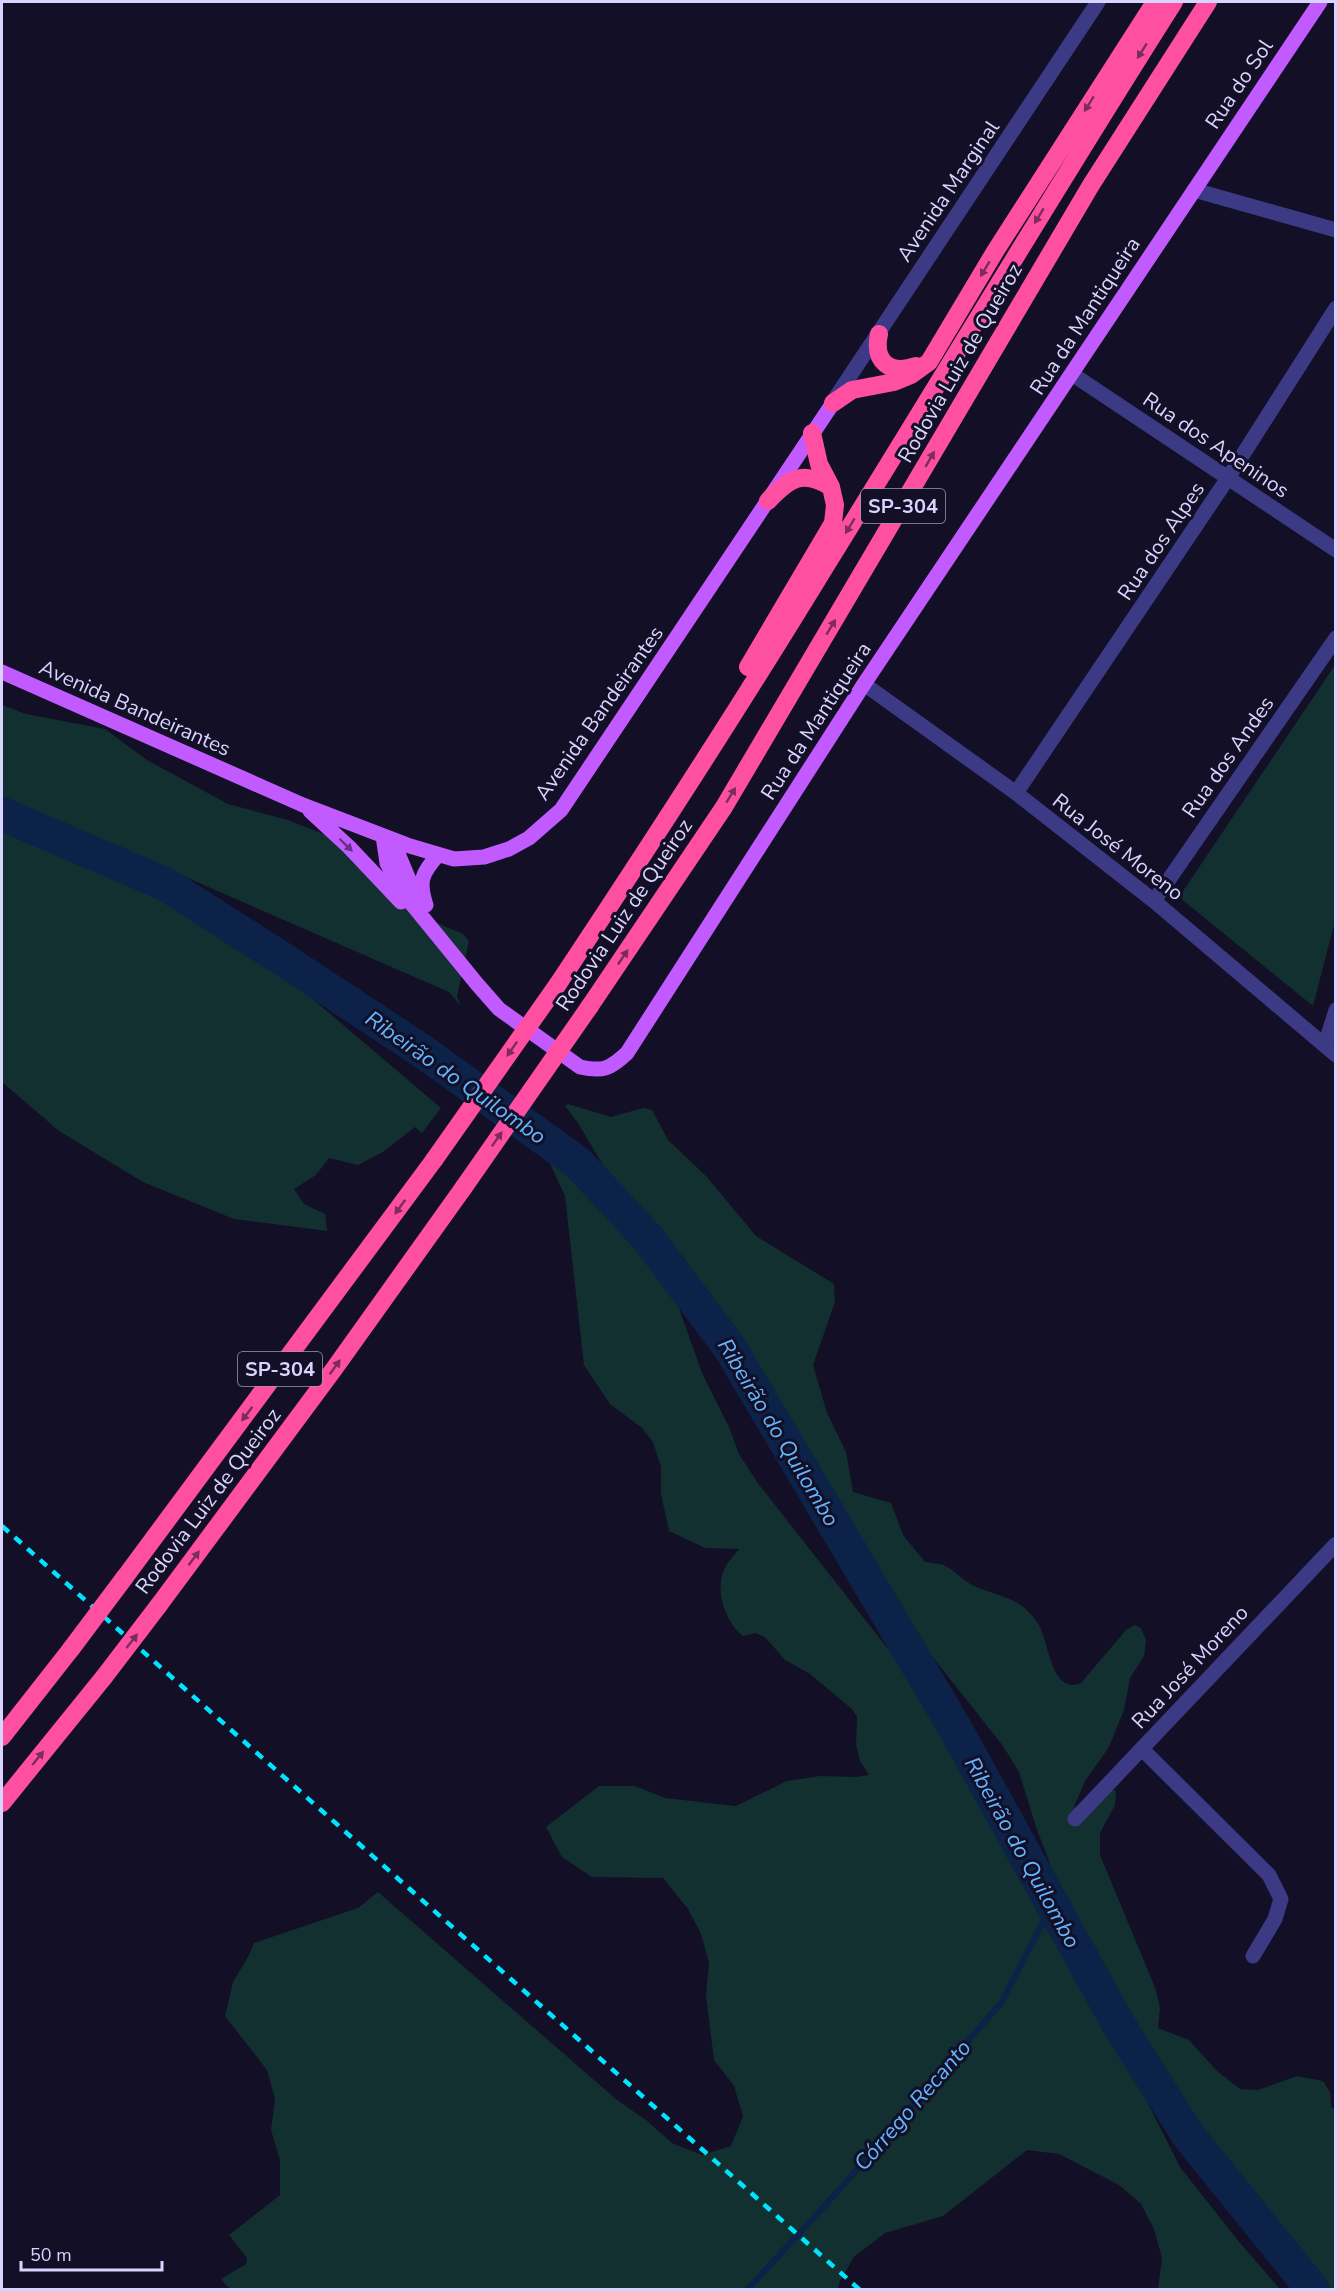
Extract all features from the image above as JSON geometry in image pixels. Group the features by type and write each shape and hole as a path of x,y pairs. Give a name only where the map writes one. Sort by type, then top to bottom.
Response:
{"highway":[{"path":"833,403 852,390 894,382 911,375 929,362 996,250 1155,2"},
{"name":"Rodovia Luiz de Queiroz","path":"2,1737 125,1577 434,1160 558,984 825,569 1082,146 1174,2"},
{"name":"Rodovia Luiz de Queiroz","path":"2,1803 104,1677 334,1369 591,1006 724,807 1091,185 1208,2"},
{"path":"879,334 876,348 882,361 893,369 907,369 929,362"},
{"path":"674,807 732,694 833,523 835,505 831,487 819,464 812,433"},
{"path":"768,501 782,487 805,476 817,478 831,487"}],"main road":[{"name":"Rua do Sol","path":"1194,190 1320,2"},
{"name":"Rua da Mantiqueira","path":"383,836 385,856 402,892 499,1009 580,1067 596,1070 613,1066 627,1053 864,684 1194,190"},
{"name":"Avenida Bandeirantes","path":"2,672 303,805 398,842 454,859 484,857 509,849 529,838 561,810 833,403"},
{"path":"303,805 349,847 410,911 424,917 426,906 422,895 422,879 425,870 438,855"},
{"name":"Rua da Mantiqueira","path":"398,842 399,856 424,917"}],"street":[{"name":"Avenida Marginal","path":"833,403 1098,2"},
{"path":"1194,190 1335,230"},
{"name":"Rua dos Alpes","path":"1017,794 1228,478 1335,308"},
{"name":"Rua dos Apeninos","path":"1072,374 1335,550"},
{"name":"Rua dos Andes","path":"1154,901 1335,638"},
{"name":"Rua José Moreno","path":"864,684 1017,794 1154,901 1330,1050"},
{"path":"1330,1050 1335,1010"},
{"name":"Rua José Moreno","path":"1075,1820 1335,1544"},
{"path":"1142,1749 1269,1875 1281,1899 1275,1919 1252,1956"}],"green space":[{"path":"1335,665 1335,921 1313,1006 1179,897"},
{"path":"2,705 26,714 105,729 147,760 228,804 288,820 336,839 416,914 463,934 469,941 457,996 460,1005 449,992 2,797"},
{"path":"2,827 24,832 93,856 219,908 249,927 277,955 308,995 441,1108 422,1133 415,1127 383,1152 358,1165 329,1158 316,1175 294,1189 304,1204 325,1214 327,1231 234,1219 143,1182 59,1131 2,1082"},
{"path":"568,1104 611,1117 643,1108 652,1110 668,1140 706,1176 756,1236 834,1284 835,1302 813,1365 827,1413 846,1452 853,1492 891,1503 903,1535 925,1562 947,1567 974,1586 1010,1599 1025,1608 1039,1625 1057,1675 1063,1682 1071,1685 1081,1683 1126,1630 1135,1625 1141,1628 1146,1640 1144,1656 1130,1678 1124,1710 1109,1747 1085,1781 1074,1807 1079,1810 1105,1787 1116,1791 1115,1805 1100,1833 1100,1855 1156,1990 1160,2008 1158,2028 1189,2040 1217,2071 1240,2089 1258,2090 1297,2076 1323,2081 1330,2092 1331,2107 1336,2110 1335,2289 1326,2289 1159,2077 1081,1944 1072,1913 1058,1885 1036,1827 1019,1772 1003,1746 927,1650 906,1628 789,1479 578,1123 565,1106"},
{"path":"545,1144 569,1160 596,1185 654,1258 670,1283 702,1373 729,1427 739,1454 757,1482 892,1654 936,1695 956,1722 1180,2167 1280,2289 1158,2289 1162,2258 1154,2229 1141,2204 1119,2185 1059,2154 1027,2150 943,2216 885,2233 854,2257 838,2289 235,2290 228,2287 221,2279 246,2264 247,2258 229,2235 280,2195 280,2160 271,2130 275,2099 267,2070 225,2016 233,1982 254,1943 358,1908 378,1892 617,2100 646,2120 672,2143 702,2155 731,2146 743,2116 734,2086 714,2060 706,1995 709,1963 701,1934 688,1909 663,1878 592,1877 562,1857 546,1827 599,1786 635,1786 665,1798 736,1806 787,1781 820,1776 869,1775 860,1761 856,1744 857,1717 852,1709 810,1674 785,1660 765,1637 755,1633 743,1636 726,1614 721,1595 722,1576 728,1563 739,1549 705,1548 669,1531 661,1494 661,1467 653,1442 642,1428 610,1404 584,1365 565,1196 545,1153"}],"waterway":[{"name":"Ribeirão do Quilombo","path":"2,814 165,884 281,958 425,1053 578,1163 647,1237 730,1348 955,1728 1120,2027 1188,2135 1313,2290"},
{"name":"Córrego Recanto","path":"747,2290 840,2189 1001,2003 1053,1903"}],"railway":[{"path":"2,1526 860,2290"}]}
